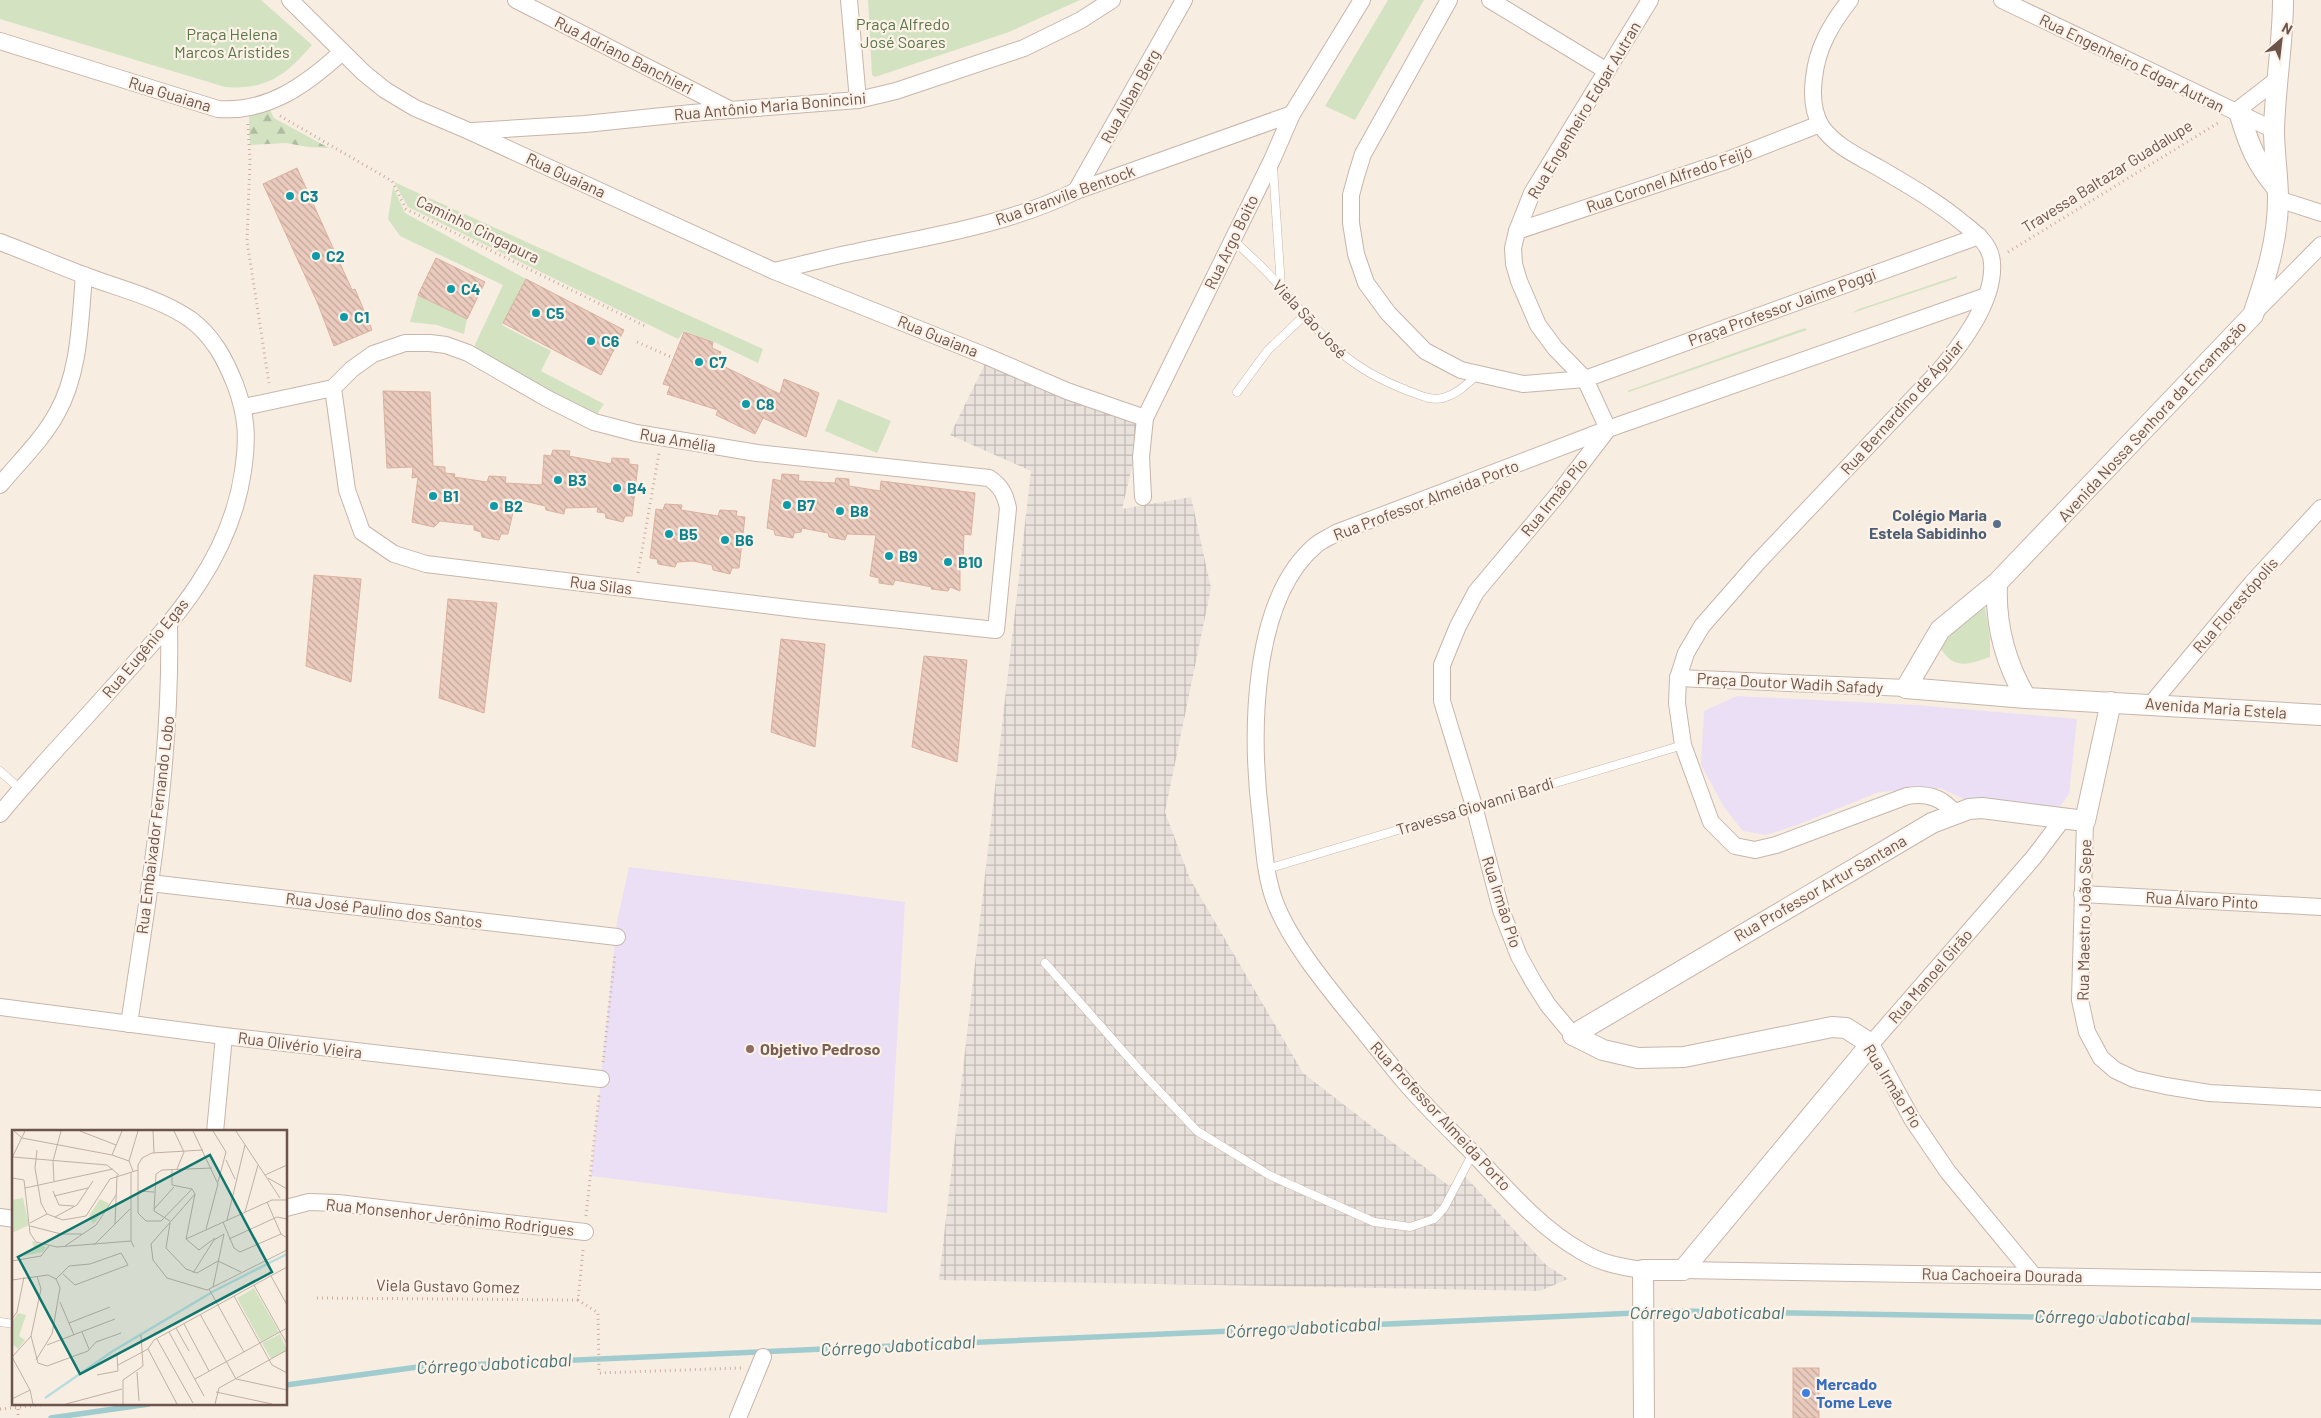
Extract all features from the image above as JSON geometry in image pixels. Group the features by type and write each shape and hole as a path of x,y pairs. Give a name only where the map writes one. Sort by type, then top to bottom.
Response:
{"street":[{"path":"290,0 342,52"},
{"name":"Rua Adriano Banchieri","path":"516,0 731,110"},
{"path":"849,0 858,100"},
{"name":"Rua Antônio Maria Bonincini","path":"469,131 585,124 858,100 896,91 1024,48 1081,20 1112,0"},
{"name":"Rua Alban Berg","path":"1076,191 1184,0"},
{"name":"Rua Argo Boito","path":"1143,497 1141,457 1145,418 1272,160 1292,114 1362,0"},
{"name":"Praça Professor Jaime Poggi","path":"1449,0 1363,154 1351,195 1351,223 1356,254 1366,283 1388,313 1425,351 1461,370 1523,384 1554,383 1585,378 1979,236"},
{"path":"1490,0 1607,71"},
{"name":"Rua Engenheiro Edgar Autran","path":"1585,378 1555,348 1538,325 1519,281 1514,264 1513,248 1517,231 1532,194 1650,0"},
{"path":"1850,0 1834,21 1822,46 1815,67 1813,102 1820,124 1842,147 1933,201 1979,236 1988,249 1992,262"},
{"name":"Rua Engenheiro Edgar Autran","path":"2002,0 2274,130"},
{"name":"Avenida Nossa Senhora da Encarnação","path":"1906,688 1940,630 1997,583 2252,315 2269,267 2277,221 2278,193 2274,130 2283,28 2283,0"},
{"name":"Rua Guaiana","path":"0,41 218,109 243,108 285,96 313,78 342,52 364,73 415,108 774,271 977,352 1067,391 1145,418"},
{"name":"Rua Engenheiro Edgar Autran","path":"2238,113 2279,78"},
{"path":"2238,113 2250,147 2261,170 2278,193 2321,214"},
{"name":"Rua Granvile Bentock","path":"774,271 855,252 947,235 1046,206 1076,191 1292,114"},
{"name":"Rua Coronel Alfredo Feijó","path":"1517,231 1723,162 1820,124"},
{"name":"Rua Eugênio Egas","path":"0,242 165,306 191,320 204,331 224,358 244,407 246,450 237,504 230,527 221,547 202,579 169,625 20,789 0,814"},
{"path":"2252,315 2321,245"},
{"name":"Rua Bernardino de Águiar","path":"1678,678 1686,653 1702,626 1758,562 1938,372 1960,345 1975,323 1986,296 1992,262"},
{"path":"0,485 50,425 69,388 76,359 84,275"},
{"path":"1585,378 1608,429 1986,296"},
{"name":"Rua Amélia","path":"333,388 352,369 373,354 405,343 446,345 468,353 548,399 594,422 636,433 757,453 989,478 997,484 1005,495 1008,508 996,630"},
{"path":"244,407 333,388"},
{"name":"Rua Silas","path":"333,388 347,490 362,532 378,545 394,554 426,564 805,610 996,630"},
{"name":"Rua Irmão Pio","path":"1608,429 1569,481 1476,592 1458,626 1442,665 1442,701 1474,806 1501,910 1519,956 1548,1005 1573,1035 1603,1050 1638,1058 1684,1057 1832,1027 1846,1028 1857,1033 1871,1044 1912,1119 1948,1172 2034,1276"},
{"name":"Rua Professor Almeida Porto","path":"1608,429 1336,533 1316,545 1295,570 1277,604 1265,643 1256,703 1256,783 1267,869 1275,903 1298,945 1329,989 1404,1081 1551,1230 1581,1252 1613,1266 1643,1270 1683,1270"},
{"name":"Rua Florestópolis","path":"2152,703 2252,583 2321,508"},
{"path":"1997,583 1996,608 2002,641 2012,674 2026,698"},
{"name":"Rua Embaixador Fernando Lobo","path":"129,1024 150,883 168,716 169,625"},
{"name":"Praça Doutor Wadih Safady","path":"1955,813 1947,803 1938,798 1921,794 1907,796 1776,845 1755,850 1735,846 1711,822 1683,745 1676,703 1678,678 1906,688 2026,698 2111,702"},
{"name":"Avenida Maria Estela","path":"2111,702 2152,703 2321,715"},
{"name":"Rua Maestro João Sepe","path":"2111,702 2085,821 2080,1000 2087,1032 2101,1058 2115,1070 2134,1080 2210,1093 2321,1099"},
{"name":"Rua Professor Artur Santana","path":"1573,1035 1932,823 1955,813 1982,808 2062,820 2085,821"},
{"name":"Rua Manoel Girão","path":"1683,1270 1871,1044 2034,857 2062,820"},
{"name":"Rua José Paulino dos Santos","path":"150,883 617,937"},
{"name":"Rua Álvaro Pinto","path":"2082,894 2321,906"},
{"name":"Rua Olivério Vieira","path":"0,1006 224,1036 601,1079"},
{"path":"215,1130 224,1036"},
{"name":"Rua Monsenhor Jerônimo Rodrigues","path":"288,1207 309,1202 338,1203 585,1232"},
{"path":"1643,1270 1644,1418"},
{"name":"Rua Cachoeira Dourada","path":"1683,1270 2321,1281"},
{"path":"738,1418 761,1362"}],"lane":[{"path":"1272,160 1281,287"},
{"name":"Viela São José","path":"1232,239 1281,287 1304,316 1336,350 1362,370 1426,398 1441,398 1454,394 1477,375"},
{"path":"1237,392 1268,350 1304,316"},
{"name":"Travessa Giovanni Bardi","path":"1267,869 1683,745"},
{"path":"0,771 20,789"},
{"path":"1044,963 1197,1131 1271,1176 1374,1222 1410,1227 1434,1219 1444,1208 1473,1153"}],"path":[{"name":"Caminho Cingapura","path":"271,101 276,114 392,181 406,209 645,326"},
{"path":"243,108 248,126 250,160 247,241 272,401"},
{"name":"Travessa Baltazar Guadalupe","path":"1992,262 2238,113"},
{"path":"637,342 671,357"},
{"path":"640,563 660,450"},
{"path":"585,1232 581,1289 578,1300 598,1312 599,1373 761,1362"},
{"name":"Viela Gustavo Gomez","path":"317,1298 578,1300"},
{"path":"0,1409 34,1406"},
{"path":"18,1408 18,1418"}],"shaded area":[{"path":"987,360 1143,420 1122,509 1191,497 1211,588 1165,812 1190,879 1303,1073 1449,1186 1463,1174 1546,1265 1568,1279 1540,1291 939,1280 1031,471 950,435"},
{"path":"1737,696 1915,705 2077,719 2069,794 2056,812 1968,801 1941,788 1879,792 1797,825 1766,835 1743,831 1724,807 1701,765 1704,711"},
{"name":"Objetivo Pedroso","path":"629,867 905,902 887,1213 591,1176 617,922"}],"green space":[{"name":"Praça Helena Marcos Aristides","path":"0,0 261,0 312,45 293,65 264,83 253,86 225,87 0,19"},
{"name":"Praça Alfredo José Soares","path":"868,0 1080,0 1009,32 875,77 872,75"},
{"path":"1388,0 1424,0 1355,120 1325,106"},
{"path":"269,108 274,118 329,148 286,143 250,145 249,115"},
{"path":"394,182 763,349 758,363 714,342 684,331 678,339 408,207"},
{"path":"393,187 405,213 526,279 502,325 551,351 541,371 604,404 593,420 471,353 503,285 400,236 388,219"},
{"path":"1957,276 1957,278 1852,313 1859,309"},
{"path":"418,295 467,319 464,334 437,325 410,322"},
{"path":"1805,328 1807,330 1629,392 1627,391"},
{"path":"838,399 891,421 877,453 825,431"},
{"path":"1985,608 1990,638 1990,657 1961,664 1950,659 1940,647 1960,619"}],"building":[{"path":"297,168 352,290 355,289 372,330 334,346 318,304 263,184"},
{"name":"C4","path":"436,258 485,282 467,319 418,295"},
{"path":"526,279 624,330 601,375 503,323"},
{"path":"684,332 713,342 712,348 721,352 717,363 780,394 784,379 819,393 806,437 763,418 755,434 716,415 718,410 667,394 670,386 663,384"},
{"path":"383,391 430,392 433,466 445,467 445,473 455,474 454,477 487,482 489,476 506,477 505,483 542,485 544,455 551,456 553,450 570,451 569,456 611,464 612,458 629,459 629,464 638,465 632,516 625,516 623,522 606,518 605,513 597,512 598,507 565,508 564,514 546,510 545,506 516,499 508,534 501,534 499,540 482,537 481,532 474,530 474,525 440,521 434,527 412,522 418,477 412,478 413,467 387,468"},
{"path":"782,474 799,475 798,481 835,483 836,478 849,479 849,486 880,491 881,481 975,493 971,535 964,534 963,558 960,558 960,591 950,587 948,591 931,589 932,587 895,580 893,585 879,583 879,578 870,576 876,535 847,534 845,540 829,537 828,533 802,528 801,532 794,533 793,538 775,535 774,530 767,528 773,479 781,481"},
{"path":"665,504 682,505 681,510 718,516 720,510 737,511 736,516 745,517 739,568 732,568 730,574 713,570 712,565 693,561 677,562 675,567 658,564 657,559 650,558 656,509 663,510"},
{"path":"314,575 361,579 351,682 306,666"},
{"path":"448,599 497,603 484,713 439,698"},
{"path":"781,639 825,644 815,747 771,732"},
{"path":"924,656 967,660 957,762 912,747"},
{"name":"Mercado Tome Leve","path":"1793,1368 1819,1368 1819,1418 1793,1418"}],"waterway":[{"name":"Córrego Jaboticabal","path":"288,1385 418,1367 1681,1311 2321,1322"},
{"name":"Córrego Jaboticabal","path":"51,1418 135,1406"}],"place":[{"name":"C3","path":"290,196"},
{"name":"C2","path":"316,256"},
{"name":"C4","path":"451,289"},
{"name":"C5","path":"536,313"},
{"name":"C1","path":"344,317"},
{"name":"C6","path":"591,341"},
{"name":"C7","path":"699,362"},
{"name":"C8","path":"746,404"},
{"name":"B3","path":"558,480"},
{"name":"B4","path":"617,488"},
{"name":"B1","path":"433,496"},
{"name":"B7","path":"787,505"},
{"name":"B2","path":"494,506"},
{"name":"B8","path":"840,511"},
{"name":"Colégio Maria Estela Sabidinho","path":"1997,524"},
{"name":"B5","path":"669,534"},
{"name":"B6","path":"725,540"},
{"name":"B9","path":"889,556"},
{"name":"B10","path":"948,562"},
{"name":"Objetivo Pedroso","path":"750,1049"},
{"name":"Mercado Tome Leve","path":"1806,1393"}]}
